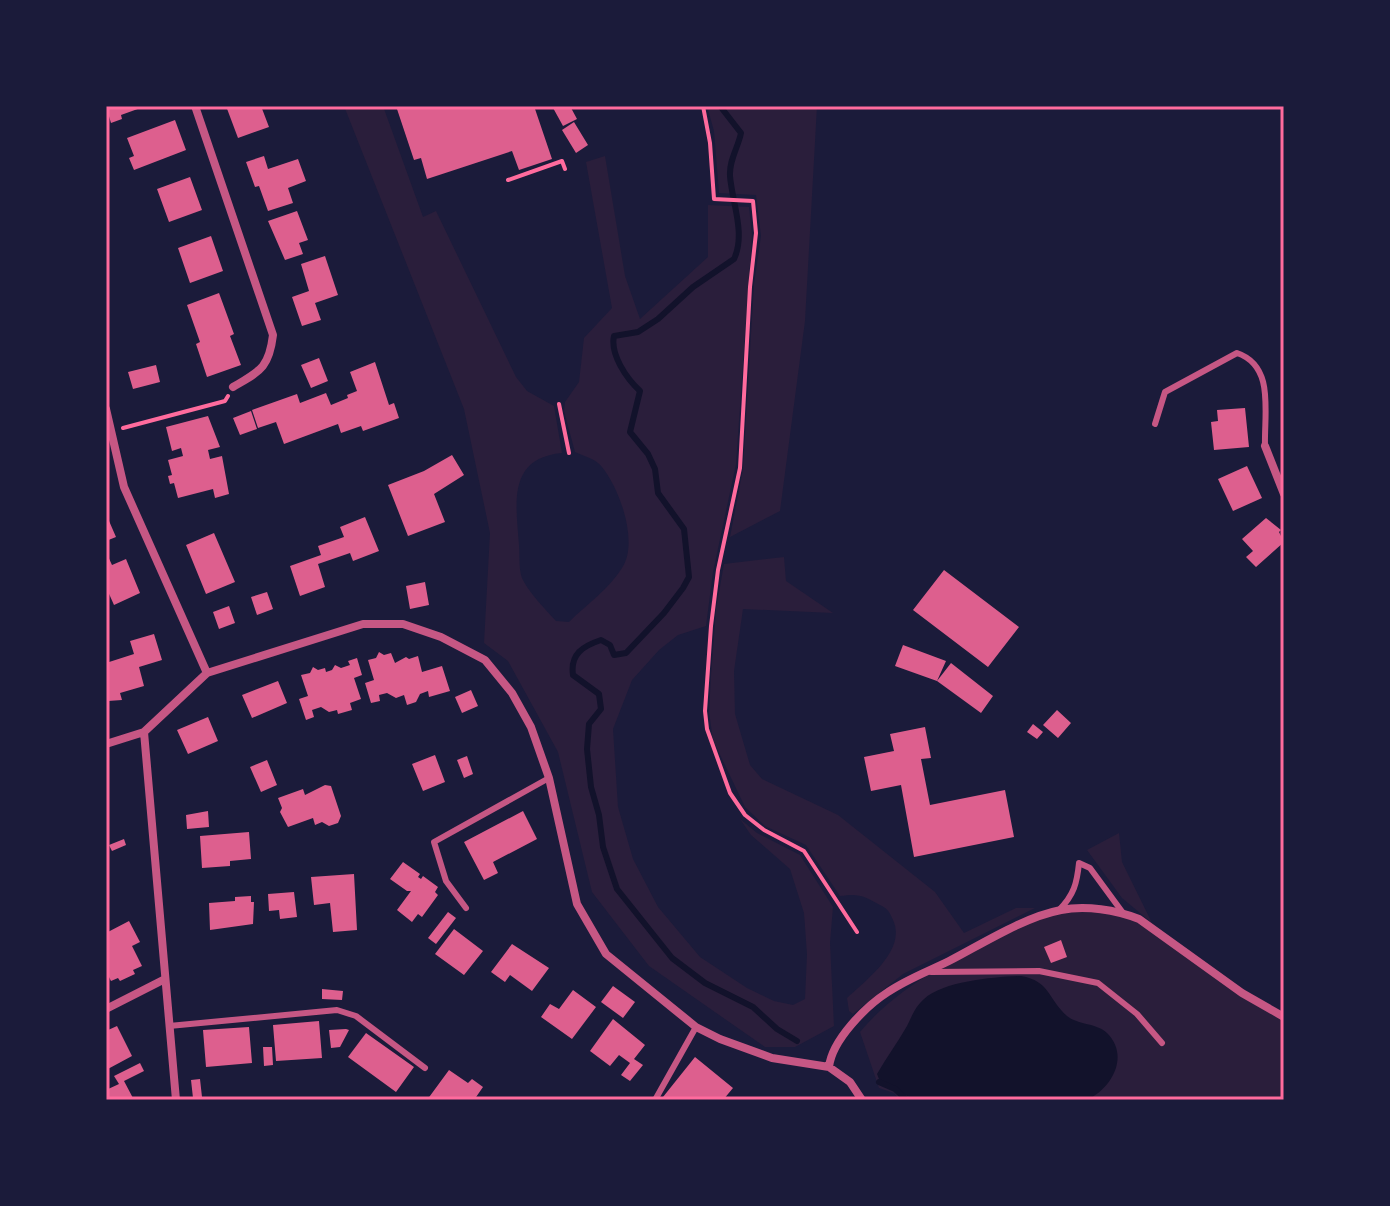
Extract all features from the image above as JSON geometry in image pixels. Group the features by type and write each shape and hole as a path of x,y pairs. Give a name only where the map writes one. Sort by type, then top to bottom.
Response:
{"street":[{"path":"195,106 273,335 271,356 259,372 233,387"},
{"path":"106,409 124,487 207,673"},
{"path":"1265,446 1284,494"},
{"path":"106,744 144,732 207,673 363,624 403,624 441,637 485,660 531,727 549,778 577,904 606,954 696,1027 772,1058 829,1067 850,1082 862,1100"},
{"path":"144,732 176,1100"},
{"path":"829,1067 830,1057 843,1034 887,992 1018,926 1059,910 1084,908 1123,913 1139,919 1242,993 1284,1017"},
{"path":"106,1009 165,979"}],"lane":[{"path":"1155,424 1165,392 1237,353 1252,358 1264,377 1265,446"},
{"path":"466,908 446,881 434,842 549,778"},
{"path":"1059,910 1073,894 1079,863 1090,868 1123,913"},
{"path":"927,972 1039,971 1098,983 1137,1014 1162,1043"},
{"path":"169,1026 337,1010 356,1016 425,1068"},
{"path":"655,1100 696,1027"}],"path":[{"path":"703,106 710,143 714,199 753,201 756,233 740,468 718,570 705,711 707,729 730,793 745,815 764,830 804,851 857,932"},
{"path":"508,180 562,161 565,169"},
{"path":"110,432 225,401 233,387"},
{"path":"559,404 569,453"}],"shaded area":[{"path":"344,106 383,106 423,217 436,211 516,377 527,391 554,406 562,453 544,457 523,473 517,514 522,578 556,621 569,622 611,582 622,568 629,545 625,516 615,489 599,464 575,452 564,411 565,402 579,382 584,338 612,308 586,162 605,156 625,276 640,319 708,257 708,205 749,207 752,235 736,464 713,572 706,626 678,635 659,650 632,680 613,729 618,807 633,859 658,907 700,957 747,988 774,1001 793,1005 805,999 807,954 804,913 790,869 751,835 740,819 757,833 800,855 833,907 830,943 834,1026 795,1047 765,1047 649,966 592,892 558,752 508,661 484,643 490,533 464,409"},
{"path":"707,106 817,106 805,321 780,511 730,537 743,469 754,284 761,236 756,195 719,193 714,131"},
{"path":"784,557 786,581 833,613 743,609 734,671 735,714 750,765 762,779 838,815 935,892 964,933 1016,908 1035,908 903,974 853,1014 849,1011 847,998 890,953 896,931 891,915 884,907 866,898 840,896 806,845 765,826 745,807 713,740 709,712 711,676 716,609 724,564"},
{"path":"1119,833 1122,862 1152,923 1122,898 1087,850"},
{"path":"1059,910 1123,913 1242,993 1284,1014 1284,1100 900,1100 894,1093 879,1088 860,1032 878,1013 925,976 952,960"},
{"path":"1021,976 1043,986 1067,1016 1103,1030 1114,1042 1117,1051 1115,1071 1096,1095 1087,1100 914,1100 879,1079 877,1074 924,999 956,984"}],"building":[{"path":"106,106 146,106 121,115 122,119 111,123"},
{"path":"226,106 261,106 269,127 238,138"},
{"path":"396,106 534,106 552,159 519,170 512,151 427,179 421,158 414,160"},
{"path":"552,106 570,106 577,119 563,126"},
{"path":"175,120 186,150 134,170 129,158 134,156 127,138"},
{"path":"574,122 588,145 576,153 562,130"},
{"path":"264,156 268,169 298,159 306,181 288,188 293,203 268,211 246,162"},
{"path":"190,177 202,210 169,222 157,189"},
{"path":"297,211 308,240 299,243 303,254 285,260 268,221"},
{"path":"211,236 223,271 190,283 178,248"},
{"path":"325,256 338,295 315,303 321,320 302,326 292,297 309,291 301,264"},
{"path":"219,293 241,365 207,377 196,344 200,342 187,305"},
{"path":"319,358 328,381 311,388 301,365"},
{"path":"375,362 389,405 394,403 399,418 363,431 361,426 341,433 338,424 284,444 276,422 258,428 252,410 297,394 300,403 326,393 331,405 357,391 350,372"},
{"path":"156,365 160,382 133,389 128,372"},
{"path":"1245,408 1249,447 1214,450 1211,422 1218,421 1217,410"},
{"path":"251,411 257,429 240,435 233,418"},
{"path":"208,416 220,447 208,450 210,459 222,456 229,494 215,498 213,489 178,498 174,483 170,484 168,476 172,475 168,460 183,456 181,448 172,451 166,427"},
{"path":"452,455 464,475 434,494 445,522 408,536 388,485 424,471"},
{"path":"1247,466 1262,498 1233,511 1218,479"},
{"path":"106,514 116,537 106,541"},
{"path":"365,517 379,551 353,561 350,553 318,564 325,587 300,596 290,566 321,555 318,546 344,537 340,527"},
{"path":"1266,518 1281,530 1279,532 1284,542 1256,567 1246,557 1253,551 1242,539"},
{"path":"214,533 235,582 206,594 186,545"},
{"path":"106,552 112,565 126,559 140,593 114,605 106,587"},
{"path":"944,570 1019,627 988,667 913,610"},
{"path":"425,582 429,605 410,609 406,586"},
{"path":"267,592 273,609 257,615 251,597"},
{"path":"229,606 235,623 219,629 213,612"},
{"path":"154,634 162,660 139,667 144,686 120,693 122,700 108,701 106,663 134,654 130,641"},
{"path":"903,645 946,661 937,681 895,666"},
{"path":"379,652 384,655 391,653 395,663 406,657 418,656 422,672 442,666 450,691 429,697 428,691 420,694 416,702 407,705 404,695 396,698 387,693 379,695 380,701 371,703 365,683 374,680 368,660 376,658"},
{"path":"357,658 362,675 354,678 361,699 350,703 352,710 338,714 337,710 329,712 321,707 312,710 314,717 306,720 299,699 308,696 301,675 310,673 313,667 318,670 325,668 326,672 335,665 341,668"},
{"path":"951,663 993,696 981,713 937,681"},
{"path":"278,681 287,703 252,718 242,695"},
{"path":"471,690 478,706 462,713 455,697"},
{"path":"1057,710 1071,723 1058,738 1043,725"},
{"path":"208,717 218,741 188,754 177,730"},
{"path":"1033,724 1043,732 1037,739 1027,732"},
{"path":"925,727 931,758 921,759 930,805 1005,790 1014,837 914,857 901,785 871,791 864,757 894,751 890,734"},
{"path":"435,755 445,782 423,791 412,764"},
{"path":"467,756 473,774 464,778 457,760"},
{"path":"267,760 277,785 261,792 250,767"},
{"path":"325,785 331,786 341,816 338,823 315,825 313,818 288,827 280,812 282,808 278,798 303,789 305,795"},
{"path":"208,811 209,827 187,829 186,815"},
{"path":"523,811 537,839 493,862 498,873 484,880 464,842"},
{"path":"249,832 251,859 230,861 230,866 202,868 200,836"},
{"path":"124,839 126,845 112,851 109,845"},
{"path":"403,862 420,874 418,877 421,879 423,876 438,887 435,892 438,895 422,917 418,914 412,922 397,910 411,891 390,879"},
{"path":"354,874 357,930 333,932 330,903 314,905 311,877"},
{"path":"294,892 297,917 280,919 279,910 269,911 268,894"},
{"path":"251,896 251,902 254,902 253,924 210,930 209,903"},
{"path":"448,912 456,918 436,944 428,938"},
{"path":"129,921 140,942 132,946 142,966 133,970 135,974 120,981 118,978 111,981 106,971 106,933"},
{"path":"454,929 483,951 464,975 435,954"},
{"path":"1061,940 1067,957 1051,963 1044,947"},
{"path":"512,944 549,968 532,991 510,975 505,982 491,972"},
{"path":"613,986 635,1002 623,1018 601,1002"},
{"path":"322,989 343,991 342,1000 322,999"},
{"path":"573,990 596,1007 572,1039 541,1017 550,1004 559,1009"},
{"path":"613,1019 645,1045 634,1059 643,1065 630,1081 621,1075 630,1063 619,1055 610,1066 590,1051"},
{"path":"319,1021 322,1058 276,1061 273,1025"},
{"path":"117,1026 132,1056 106,1070 106,1031"},
{"path":"249,1027 252,1063 206,1067 203,1030"},
{"path":"329,1030 349,1030 340,1047 331,1048"},
{"path":"366,1033 414,1067 396,1092 348,1057"},
{"path":"263,1047 272,1047 273,1065 264,1066"},
{"path":"695,1057 733,1088 723,1100 667,1100 663,1097"},
{"path":"140,1063 144,1071 124,1081 134,1100 106,1100 106,1090 119,1084 114,1076"},
{"path":"449,1070 468,1083 472,1079 483,1087 474,1100 427,1100"},
{"path":"200,1079 202,1097 193,1098 191,1080"}],"waterway":[{"path":"720,106 741,133 730,170 739,229 734,259 693,287 658,319 638,332 614,336 613,343 620,365 640,391 630,432 648,454 655,469 658,493 684,529 689,577 664,613 626,653 614,655 610,645 601,640 595,642 576,656 573,675 599,694 601,709 589,724 587,749 603,847 617,889 672,958 705,983 753,1007 777,1029 797,1041"},
{"path":"879,1082 895,1089 907,1100"}]}
